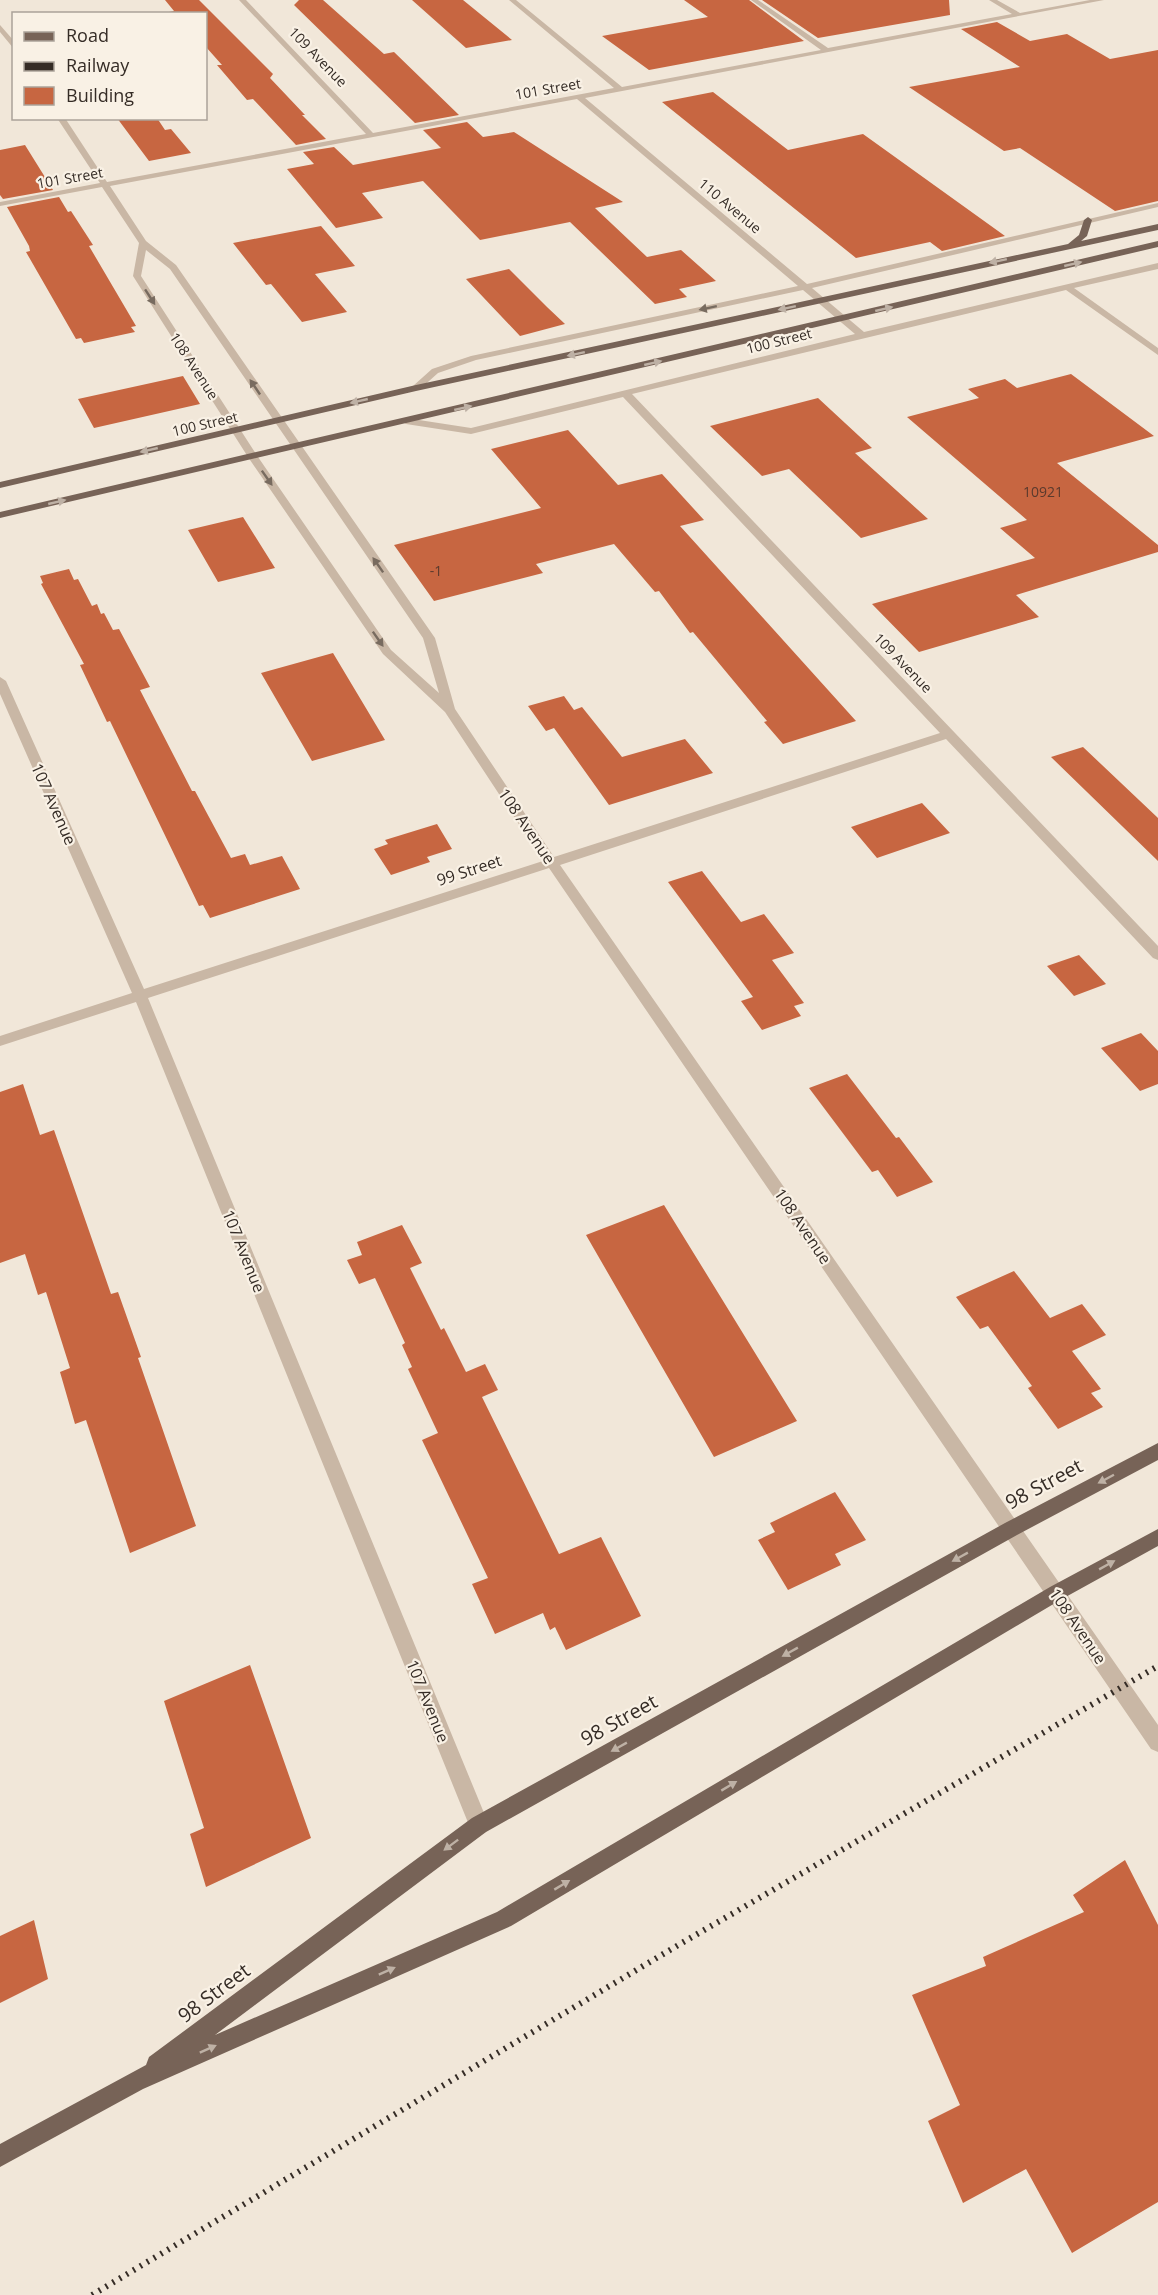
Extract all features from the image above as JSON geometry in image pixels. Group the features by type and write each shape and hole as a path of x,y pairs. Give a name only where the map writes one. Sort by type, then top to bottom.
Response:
{"main road":[{"path":"1067,246 1083,236 1088,228 1088,220"},
{"name":"100 Street","path":"0,485 416,388 1158,227"},
{"name":"100 Street","path":"0,515 1158,244"},
{"name":"98 Street","path":"135,2081 479,1825 1011,1528 1158,1451"},
{"name":"98 Street","path":"0,2156 135,2081 504,1919 1056,1593 1158,1536"}],"street":[{"name":"109 Avenue","path":"242,0 372,136"},
{"path":"512,0 620,89"},
{"path":"754,0 827,51"},
{"path":"992,0 1018,15"},
{"name":"101 Street","path":"0,204 1101,0"},
{"path":"0,27 12,44"},
{"name":"110 Avenue","path":"580,98 862,335"},
{"name":"108 Avenue","path":"62,120 143,243 173,267 429,638 449,709"},
{"name":"100 Street","path":"416,388 435,371 474,358 806,287 1158,205"},
{"name":"108 Avenue","path":"143,243 137,276 253,457 387,652 449,709 551,862 1158,1742"},
{"name":"100 Street","path":"406,421 471,431 862,335 1158,266"},
{"path":"1067,287 1158,352"},
{"name":"109 Avenue","path":"625,393 1158,955"},
{"name":"107 Avenue","path":"0,681 140,996 479,1825"},
{"name":"99 Street","path":"0,1041 949,734"}],"building":[{"path":"165,0 199,0 273,74 270,78 326,139 296,145 253,99 247,100 217,65 222,65 207,48 207,12 169,12 174,11"},
{"path":"299,0 323,0 384,54 394,52 459,115 415,123 294,5"},
{"path":"412,0 463,0 512,40 466,48"},
{"path":"684,0 749,0 804,41 649,70 602,36 708,17"},
{"path":"762,0 949,0 950,15 818,38"},
{"path":"997,22 1030,41 1067,34 1110,59 1158,50 1158,201 1115,211 1020,148 1004,151 909,87 1020,67 961,29"},
{"path":"713,92 788,150 863,134 1005,236 942,251 930,242 856,258 662,102"},
{"path":"118,120 158,120 165,130 171,129 191,153 149,161"},
{"path":"467,122 483,137 514,132 623,202 595,208 647,257 681,250 716,281 679,289 687,297 655,304 570,222 480,240 423,181 362,193 383,218 336,228 287,169 314,164 303,152 334,147 353,165 441,148 423,130"},
{"path":"25,145 53,190 3,199 0,195 0,150"},
{"path":"59,197 93,245 89,246 136,326 131,327 135,332 84,343 81,338 76,339 26,252 30,251 29,246 7,207"},
{"path":"321,226 355,266 315,274 347,312 302,322 271,284 266,285 233,243"},
{"path":"509,269 565,324 520,336 466,279"},
{"path":"1071,374 1154,436 1057,463 1158,545 1158,552 1016,595 1039,617 919,652 872,604 1035,558 1000,528 1027,520 907,417 979,398 968,389 1005,379 1017,388"},
{"path":"183,376 200,404 94,428 78,399"},
{"path":"818,398 872,448 855,453 928,519 861,538 789,469 762,476 710,426"},
{"path":"568,430 618,485 662,474 704,520 680,526 856,721 783,744 764,722 767,721 693,632 690,633 659,591 655,592 614,544 536,564 543,573 434,601 394,545 541,508 491,449"},
{"path":"243,517 275,568 218,582 188,530"},
{"path":"69,569 74,580 78,579 92,606 97,604 101,614 104,613 113,630 119,629 150,687 140,690 192,791 195,791 231,858 245,854 250,865 282,856 300,889 210,918 203,905 199,906 110,721 107,722 80,665 84,664 41,584 43,583 40,576"},
{"path":"333,653 385,740 312,761 261,673"},
{"path":"564,696 574,710 582,707 622,757 685,739 713,773 609,805 554,728 546,731 528,706"},
{"path":"1083,747 1158,818 1158,861 1051,757"},
{"path":"922,803 950,833 877,858 851,827"},
{"path":"437,824 452,849 427,857 430,862 391,875 374,849 388,844 385,840"},
{"path":"702,871 741,922 764,914 794,953 772,960 804,1003 794,1006 801,1016 762,1030 741,1001 753,997 668,882"},
{"path":"1079,955 1106,984 1074,996 1047,966"},
{"path":"1141,1033 1158,1051 1158,1084 1140,1091 1101,1048"},
{"path":"847,1074 933,1182 897,1197 878,1170 872,1172 809,1088"},
{"path":"23,1084 40,1135 54,1130 111,1294 118,1292 141,1357 138,1358 196,1526 130,1553 86,1420 75,1424 60,1372 70,1368 46,1292 38,1295 25,1254 0,1263 0,1092"},
{"path":"664,1205 797,1421 714,1457 586,1235"},
{"path":"402,1225 422,1263 410,1268 441,1330 444,1328 466,1372 485,1364 498,1390 482,1397 559,1554 601,1537 641,1616 566,1650 555,1627 550,1630 543,1613 495,1634 472,1584 488,1578 422,1440 438,1433 408,1369 412,1367 402,1345 405,1343 375,1278 359,1284 347,1260 362,1255 357,1242"},
{"path":"1014,1271 1050,1318 1082,1304 1106,1335 1072,1351 1101,1389 1091,1393 1103,1407 1058,1429 1028,1388 1032,1386 988,1326 980,1329 956,1297"},
{"path":"835,1492 866,1540 835,1554 841,1565 788,1590 758,1540 775,1532 770,1523"},
{"path":"250,1665 311,1838 206,1887 190,1834 204,1828 164,1701"},
{"path":"1125,1860 1158,1925 1158,2202 1072,2253 1026,2169 963,2203 928,2121 960,2105 912,1995 986,1966 983,1957 1084,1912 1073,1895"},
{"path":"34,1920 48,1979 0,2003 0,1936"}],"railway":[{"path":"92,2295 675,1947 1158,1666"}]}
